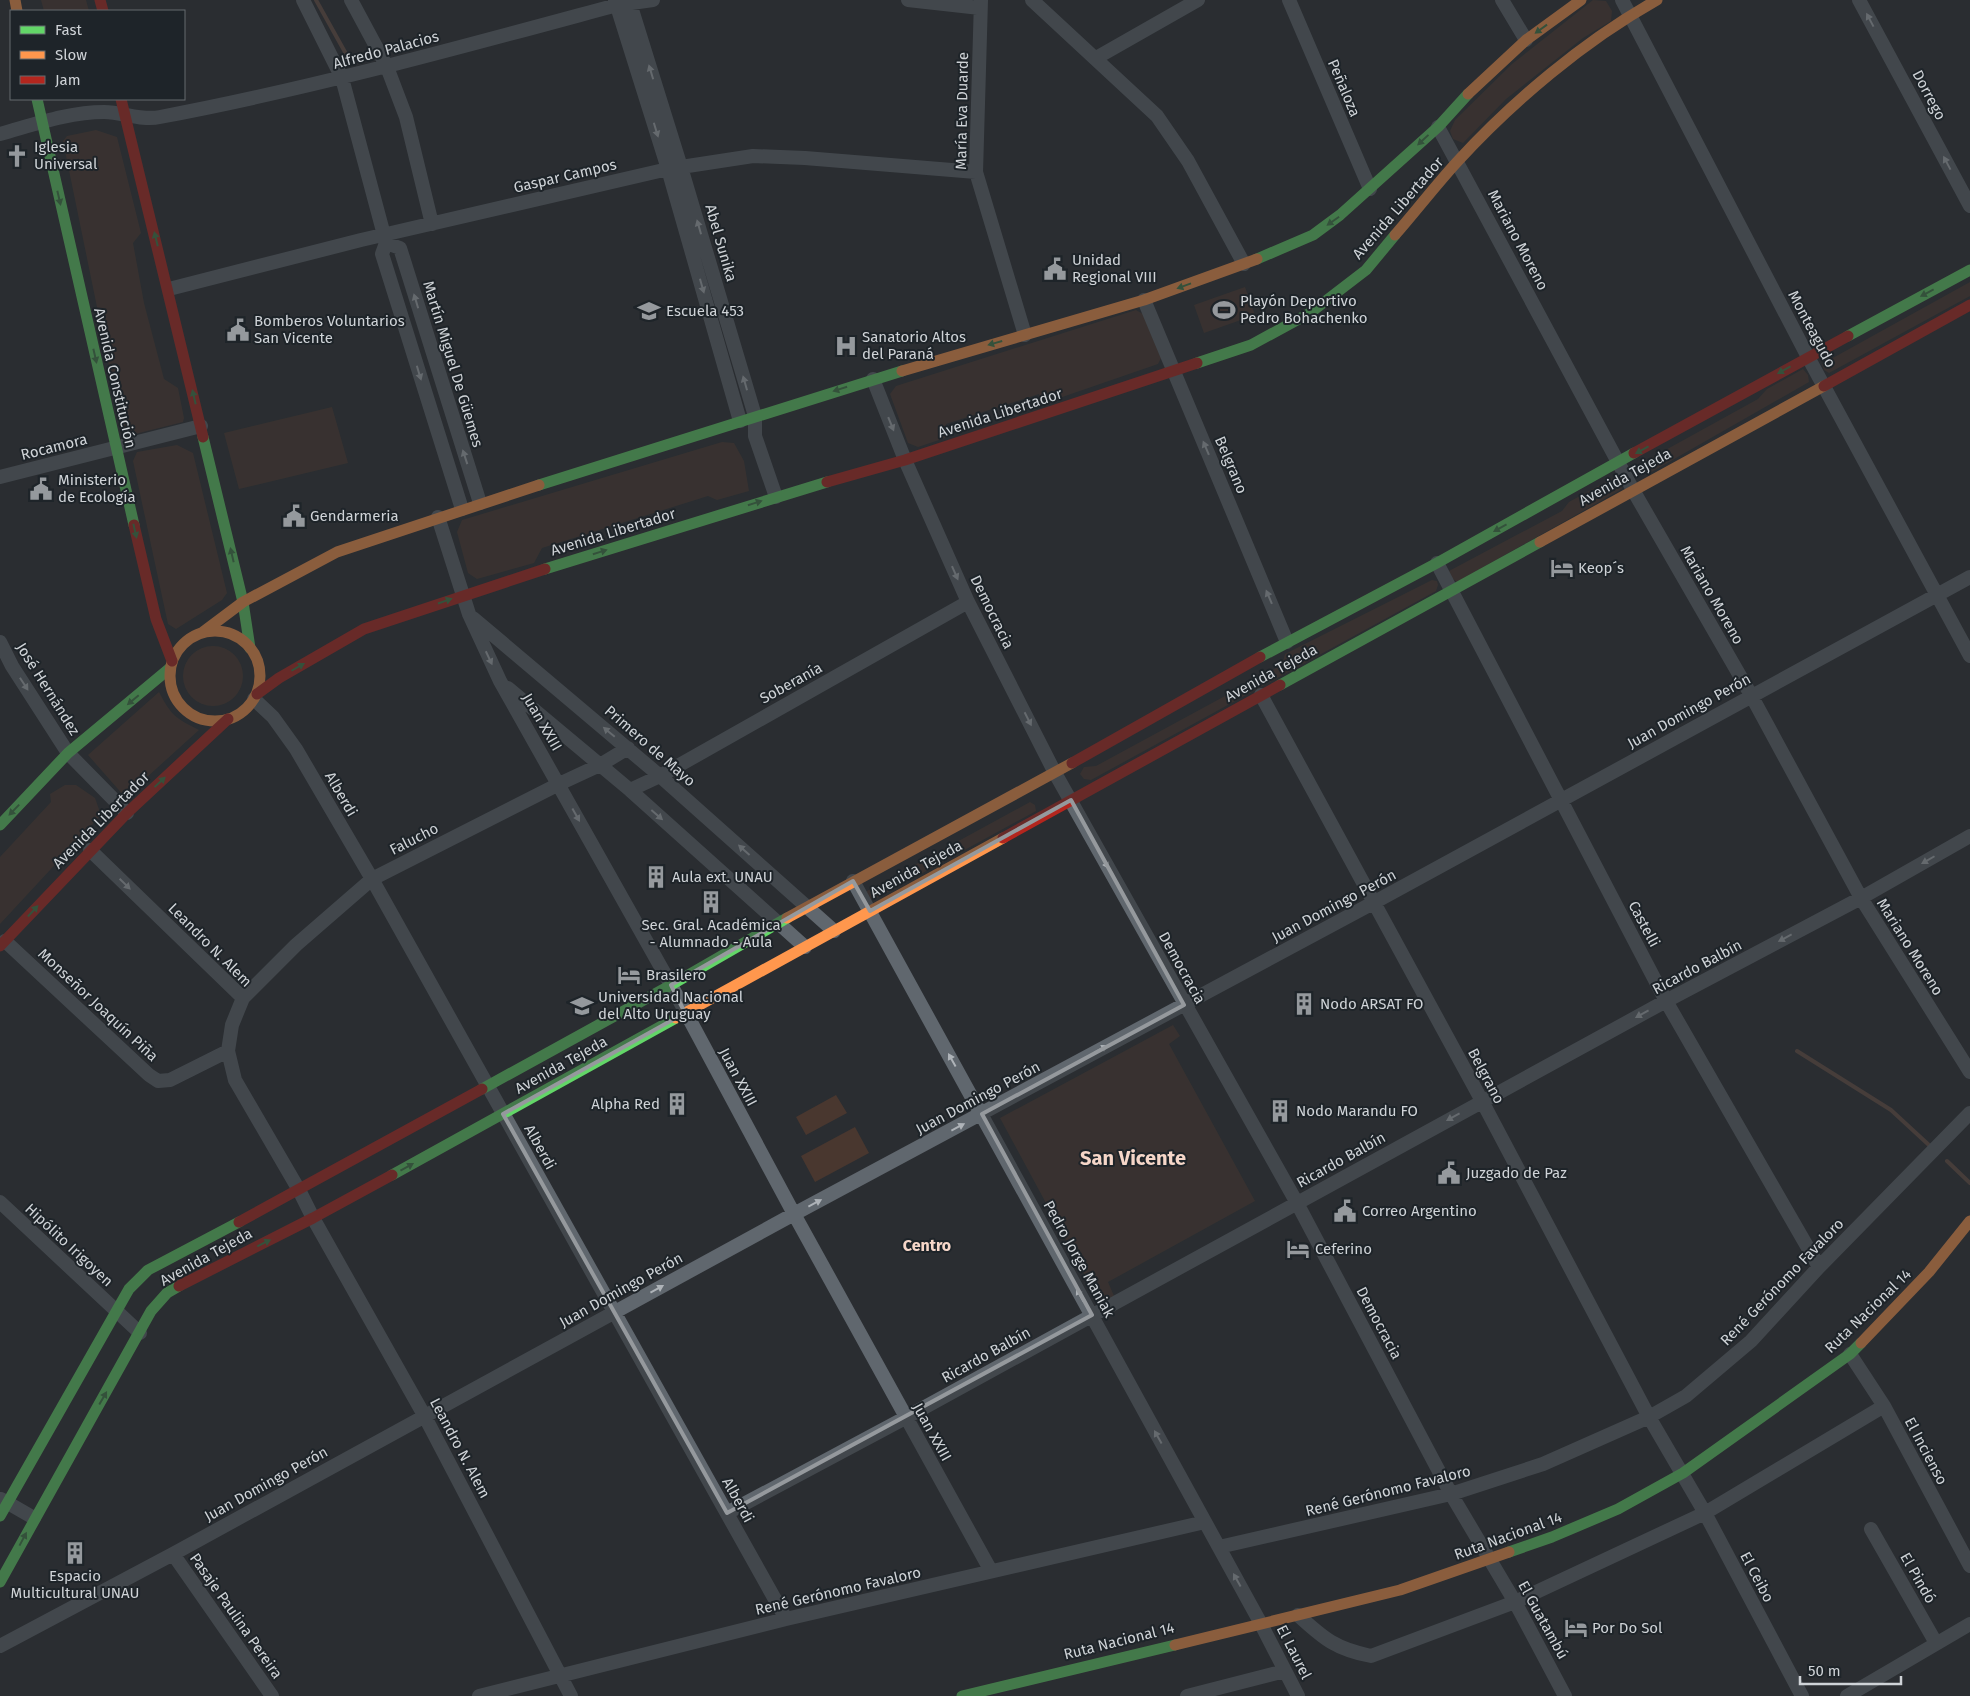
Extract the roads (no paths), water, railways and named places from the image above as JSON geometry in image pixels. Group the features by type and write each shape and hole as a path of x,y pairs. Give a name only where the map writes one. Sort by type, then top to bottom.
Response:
{"main road":[{"name":"Avenida Libertador","path":"203,632 243,602 337,552 462,508 873,379 1144,300 1244,264 1313,235 1340,215 1438,127 1474,88 1526,40 1581,0"},
{"name":"Avenida Libertador","path":"255,696 279,678 364,629 462,595 776,497 905,460 1251,345 1310,313 1366,270 1458,162 1535,85 1630,15 1657,0"},
{"name":"Avenida Constitución","path":"36,100 115,448 156,619 171,665"},
{"path":"121,100 243,602 250,648"},
{"name":"Avenida Tejeda","path":"0,1516 4,1501 129,1289 148,1270 300,1190 671,985 806,906 1055,773 1288,642 1437,563 1808,357 1970,270"},
{"name":"Avenida Tejeda","path":"0,1582 151,1311 167,1293 313,1218 503,1114 1970,305"},
{"path":"220,631 237,636 250,648 260,668 260,680 255,696 243,712 228,719 213,721 198,718 185,710 175,698 170,684 171,665 179,648 190,638 203,632 220,631"},
{"path":"0,825 68,754 171,665"},
{"name":"Avenida Libertador","path":"3,943 126,813 228,719"},
{"name":"Ruta Nacional 14","path":"962,1696 1260,1622 1298,1615 1400,1590 1552,1537 1618,1508 1683,1472 1749,1428 1850,1354 1929,1272 1970,1221"}],"street":[{"path":"304,0 342,78 385,239 382,254 462,508"},
{"path":"351,0 387,67 406,117 432,224"},
{"name":"Alfredo Palacios","path":"0,134 84,114 105,112 141,118 157,118 387,67 623,2 653,0"},
{"path":"908,0 981,4"},
{"path":"1032,0 1157,116 1188,161 1244,264"},
{"path":"1096,58 1198,0"},
{"name":"Peñaloza","path":"1289,0 1370,189"},
{"path":"1502,0 1526,40"},
{"name":"Monteagudo","path":"1622,0 1808,357 1970,656"},
{"name":"Dorrego","path":"1859,0 1970,206"},
{"name":"Abel Sunika","path":"623,2 674,168 755,416 755,436 776,497"},
{"name":"María Eva Duarde","path":"981,4 976,172 1025,335"},
{"name":"Mariano Moreno","path":"1438,127 1618,463 1751,695 1861,898 1970,1072"},
{"name":"Gaspar Campos","path":"168,289 385,239 432,224 674,168 753,156 805,158 976,172"},
{"name":"Abel Sunika","path":"674,168 740,421"},
{"name":"Martín Miguel De Güemes","path":"385,239 400,248 480,503"},
{"name":"Belgrano","path":"1144,300 1288,642"},
{"name":"Democracia","path":"873,379 905,460 968,602 1055,773 1297,1203 1451,1494 1490,1560"},
{"name":"Rocamora","path":"0,477 201,426"},
{"name":"Juan XXIII","path":"438,517 469,614 500,681 671,985 905,1418 991,1571"},
{"name":"Castelli","path":"1437,563 1666,1001 1819,1267"},
{"name":"Juan Domingo Perón","path":"0,1646 173,1554 794,1214 1561,801 1751,695 1970,577"},
{"name":"Soberanía","path":"630,790 660,776 968,602"},
{"name":"Primero de Mayo","path":"469,614 628,748 834,931"},
{"name":"José Hernández","path":"0,642 12,666 68,754 126,813"},
{"path":"500,681 630,790 805,947"},
{"name":"Belgrano","path":"1261,695 1482,1101 1649,1417 1683,1472"},
{"name":"Alberdi","path":"255,696 296,749 372,879 786,1618"},
{"name":"Falucho","path":"243,998 296,945 372,879 600,765 628,748"},
{"name":"Ricardo Balbín","path":"727,1513 905,1418 1666,1001 1861,898 1970,836"},
{"name":"Leandro N. Alem","path":"90,850 243,998 232,1025 228,1051 235,1080 300,1190 313,1218 424,1415 572,1696"},
{"name":"Pedro Jorge Maniak","path":"853,881 1260,1622"},
{"name":"Monseñor Joaquín Piña","path":"3,943 149,1075 158,1081 170,1080 228,1051"},
{"name":"René Gerónomo Favaloro","path":"1219,1547 1451,1494 1543,1464 1649,1417 1686,1396 1751,1341 1819,1267 1970,1113"},
{"name":"Hipólito Irigoyen","path":"0,1202 140,1333"},
{"name":"El Incienso","path":"1850,1354 1884,1406 1970,1566"},
{"path":"1298,1615 1322,1637 1349,1651 1371,1656 1515,1602 1705,1513 1884,1406"},
{"name":"El Ceibo","path":"1683,1472 1802,1696"},
{"path":"4,1501 34,1518"},
{"name":"René Gerónomo Favaloro","path":"479,1696 786,1618 1205,1522"},
{"name":"El Pindó","path":"1871,1529 1936,1643"},
{"name":"Pasaje Paulina Pereira","path":"173,1554 272,1696"},
{"name":"El Guatambú","path":"1490,1560 1515,1602 1565,1696"},
{"name":"El Laurel","path":"1260,1622 1298,1696"},
{"path":"1847,1696 1970,1624"},
{"path":"1186,1696 1285,1671"}],"waterway":[{"path":"316,0 350,61"},
{"path":"1797,1051 1891,1110 1930,1146"},
{"path":"1947,1161 1970,1183"}],"place":[{"name":"Iglesia Universal","path":"17,156"},
{"name":"Unidad Regional VIII","path":"1055,269"},
{"name":"Playón Deportivo Pedro Bohachenko","path":"1224,310"},
{"name":"Escuela 453","path":"649,311"},
{"name":"Bomberos Voluntarios San Vicente","path":"238,330"},
{"name":"Sanatorio Altos del Paraná","path":"846,346"},
{"name":"Ministerio de Ecología","path":"41,489"},
{"name":"Gendarmeria","path":"294,516"},
{"name":"Keop´s","path":"1562,568"},
{"name":"Aula ext. UNAU","path":"656,877"},
{"name":"Sec. Gral. Académica - Alumnado - Aula","path":"711,902"},
{"name":"Brasilero","path":"629,975"},
{"name":"Nodo ARSAT FO","path":"1304,1004"},
{"name":"Universidad Nacional del Alto Uruguay","path":"582,1006"},
{"name":"Alpha Red","path":"677,1104"},
{"name":"Nodo Marandu FO","path":"1280,1111"},
{"name":"Juzgado de Paz","path":"1449,1173"},
{"name":"Correo Argentino","path":"1345,1211"},
{"name":"Ceferino","path":"1298,1249"},
{"name":"Espacio Multicultural UNAU","path":"75,1553"},
{"name":"Por Do Sol","path":"1576,1628"}],"district":[{"name":"San Vicente","path":"1133,1158"},
{"name":"Centro","path":"927,1245"}]}
